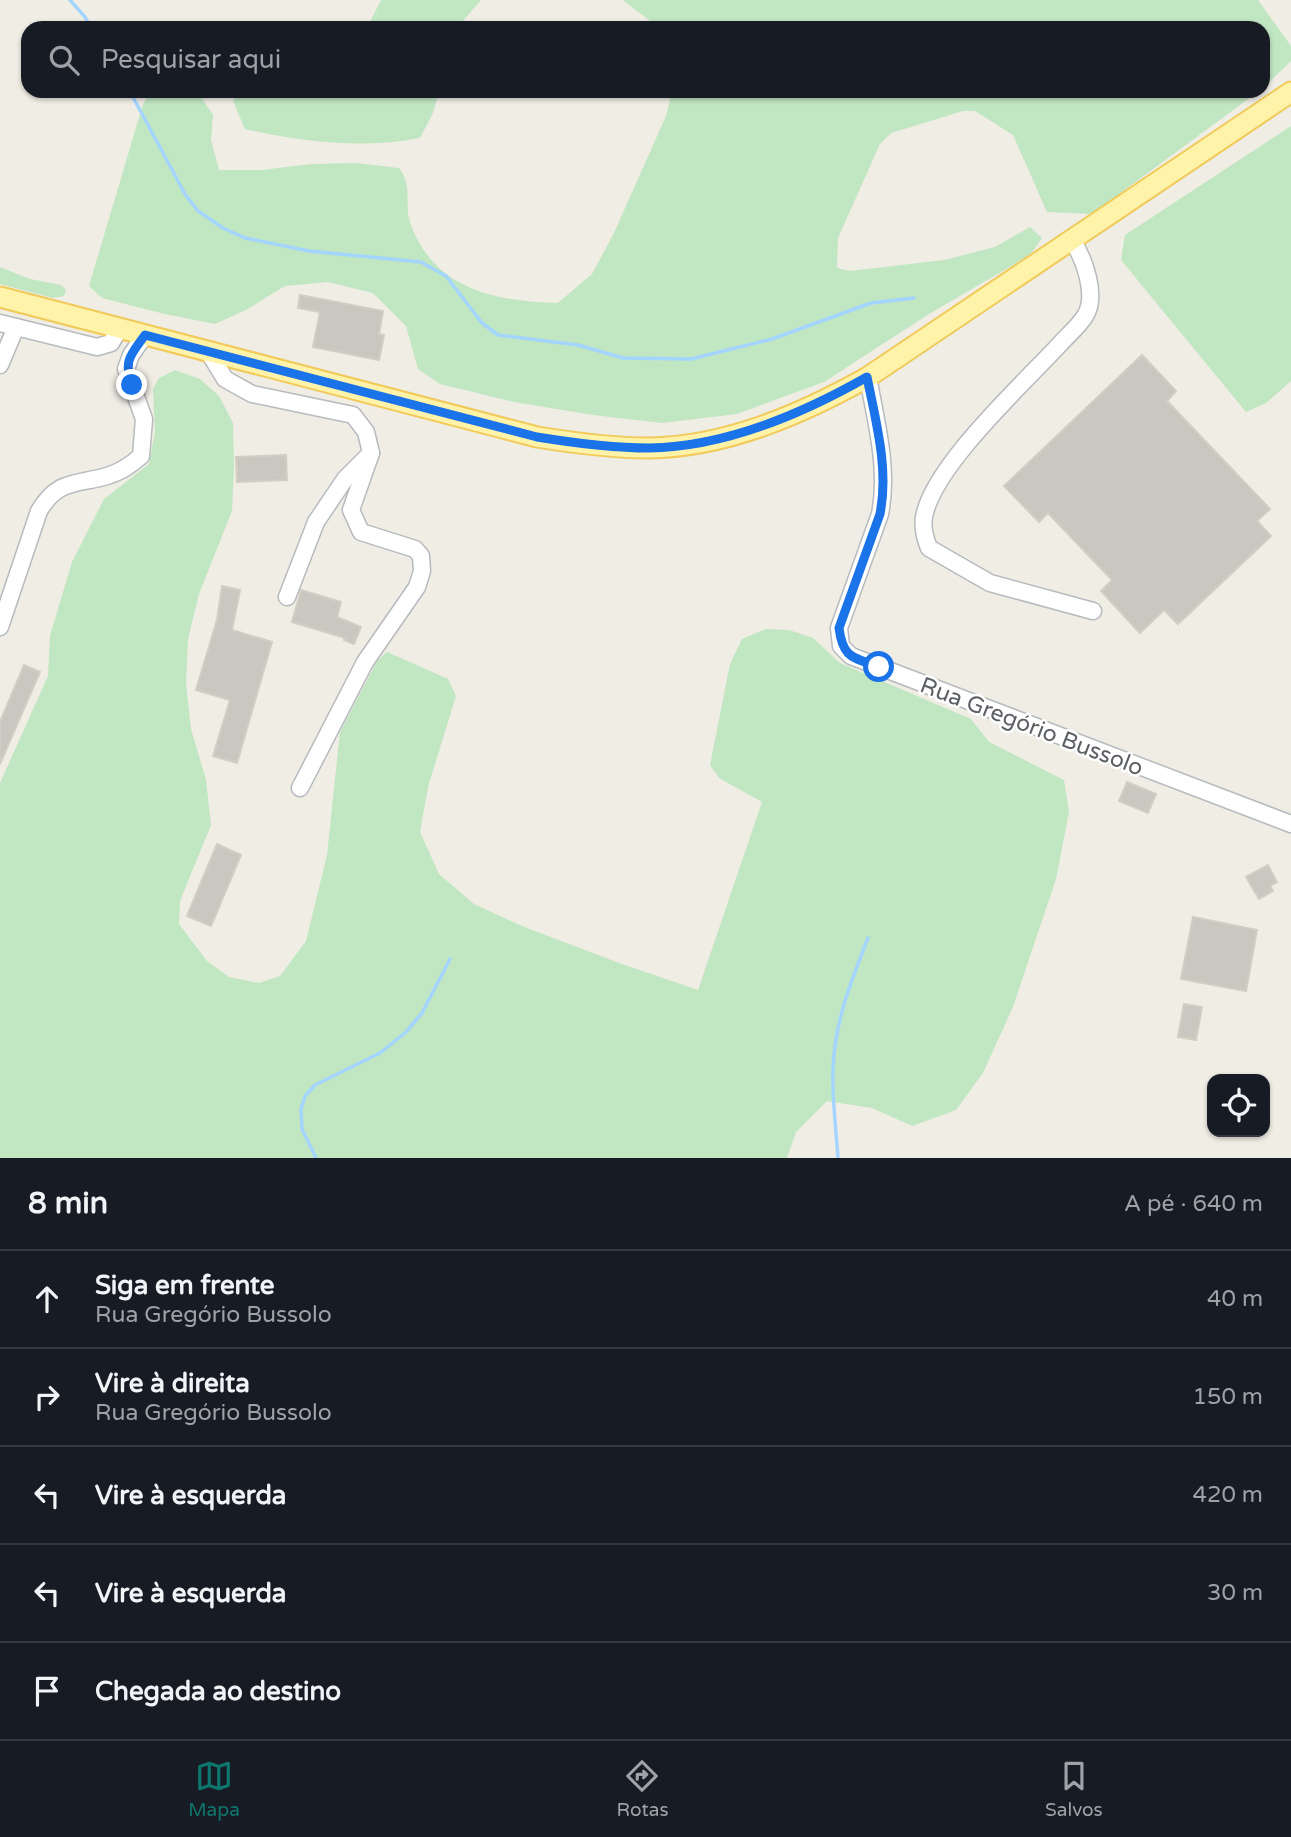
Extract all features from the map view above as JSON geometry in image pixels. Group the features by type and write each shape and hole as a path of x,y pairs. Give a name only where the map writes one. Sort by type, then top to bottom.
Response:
{"main road":[{"path":"0,297 537,437 603,446 651,448 699,442 749,430 790,416 867,377 1291,92"}],"street":[{"path":"1072,240 1083,259 1088,280 1086,315 962,449 926,509 924,532 929,548 974,576 990,583 1093,611"},
{"path":"0,365 8,325 97,347 111,343 120,328"},
{"path":"0,627 39,511 48,496 69,484 108,476 127,468 141,456 144,419 126,369 131,355 145,335"},
{"path":"208,351 225,379 252,394 353,415 366,432 371,453 351,510 355,523 361,532 415,549 421,556 422,571 417,587 365,662 300,788"},
{"name":"Rua Gregório Bussolo","path":"867,377 882,460 884,495 880,514 839,628 841,646 851,656 1291,824"},
{"path":"287,597 316,522 345,479 371,453"}],"green space":[{"path":"381,0 481,0 463,21 370,21"},
{"path":"623,0 1258,0 1291,46 1291,61 1270,81 1270,21 650,21"},
{"path":"147,98 202,98 213,115 211,140 219,170 262,170 311,164 355,163 399,168 406,182 411,225 421,247 435,264 470,288 491,295 558,303 592,274 613,235 666,116 670,98 1249,98 1092,214 1047,212 1013,135 975,111 963,111 891,133 880,144 838,238 837,268 850,271 944,260 995,247 1030,227 1042,238 1030,255 929,314 824,382 737,414 662,423 514,402 440,384 418,369 406,326 373,293 328,282 285,286 246,310 215,324 102,298 89,286"},
{"path":"235,98 437,98 433,113 420,138 376,143 310,140 245,129 233,101"},
{"path":"1291,126 1291,381 1266,403 1246,412 1121,260 1125,235"},
{"path":"0,267 30,279 61,285 66,290 64,296 53,298 0,284"},
{"path":"175,370 200,379 219,396 233,423 232,511 199,594 188,639 186,684 191,729 206,780 211,825 180,901 179,924 207,961 229,977 259,983 280,976 306,941 327,855 340,732 377,661 387,652 448,679 456,696 428,787 420,832 439,874 474,904 522,926 698,990 762,802 719,778 710,765 730,664 742,639 766,629 789,630 813,638 840,663 971,719 989,742 1064,780 1069,812 1056,879 1013,1007 983,1073 956,1110 912,1126 872,1108 827,1101 796,1132 787,1158 0,1158 0,783 48,676 50,636 72,562 104,499 149,464 155,432 153,389 159,378"}],"building":[{"path":"300,295 383,311 379,334 384,335 379,360 313,347 320,312 298,308"},
{"path":"1142,355 1176,391 1167,401 1270,509 1257,521 1271,536 1178,624 1164,610 1140,633 1101,591 1112,580 1048,513 1039,522 1004,486"},
{"path":"286,455 287,480 237,482 236,457"},
{"path":"222,586 240,590 232,630 272,642 237,763 213,756 230,700 196,690 217,620"},
{"path":"301,590 341,602 337,617 361,627 354,644 344,640 345,638 292,622"},
{"path":"24,665 40,672 0,764 0,722"},
{"path":"1127,782 1156,794 1148,813 1119,801"},
{"path":"217,844 241,855 211,926 187,916"},
{"path":"1268,865 1277,882 1270,886 1273,891 1259,899 1246,877"},
{"path":"1193,917 1257,930 1246,991 1181,979"},
{"path":"1184,1004 1202,1007 1196,1040 1178,1037"}],"waterway":[{"path":"70,0 87,21"},
{"path":"133,98 185,194 198,211 223,228 245,238 309,251 421,262 446,276 482,323 498,335 578,345 623,358 691,359 772,339 871,303 914,298"},
{"path":"838,1158 833,1092 836,1036 844,1003 868,938"},
{"path":"316,1158 302,1129 301,1109 305,1096 315,1085 380,1053 406,1032 422,1013 450,959"}],"route":[{"path":"132,385 126,369 131,355 145,335 537,437 591,445 651,448 699,442 749,430 790,416 867,377 882,460 884,495 880,514 839,628 841,646 851,656 879,667"}]}
